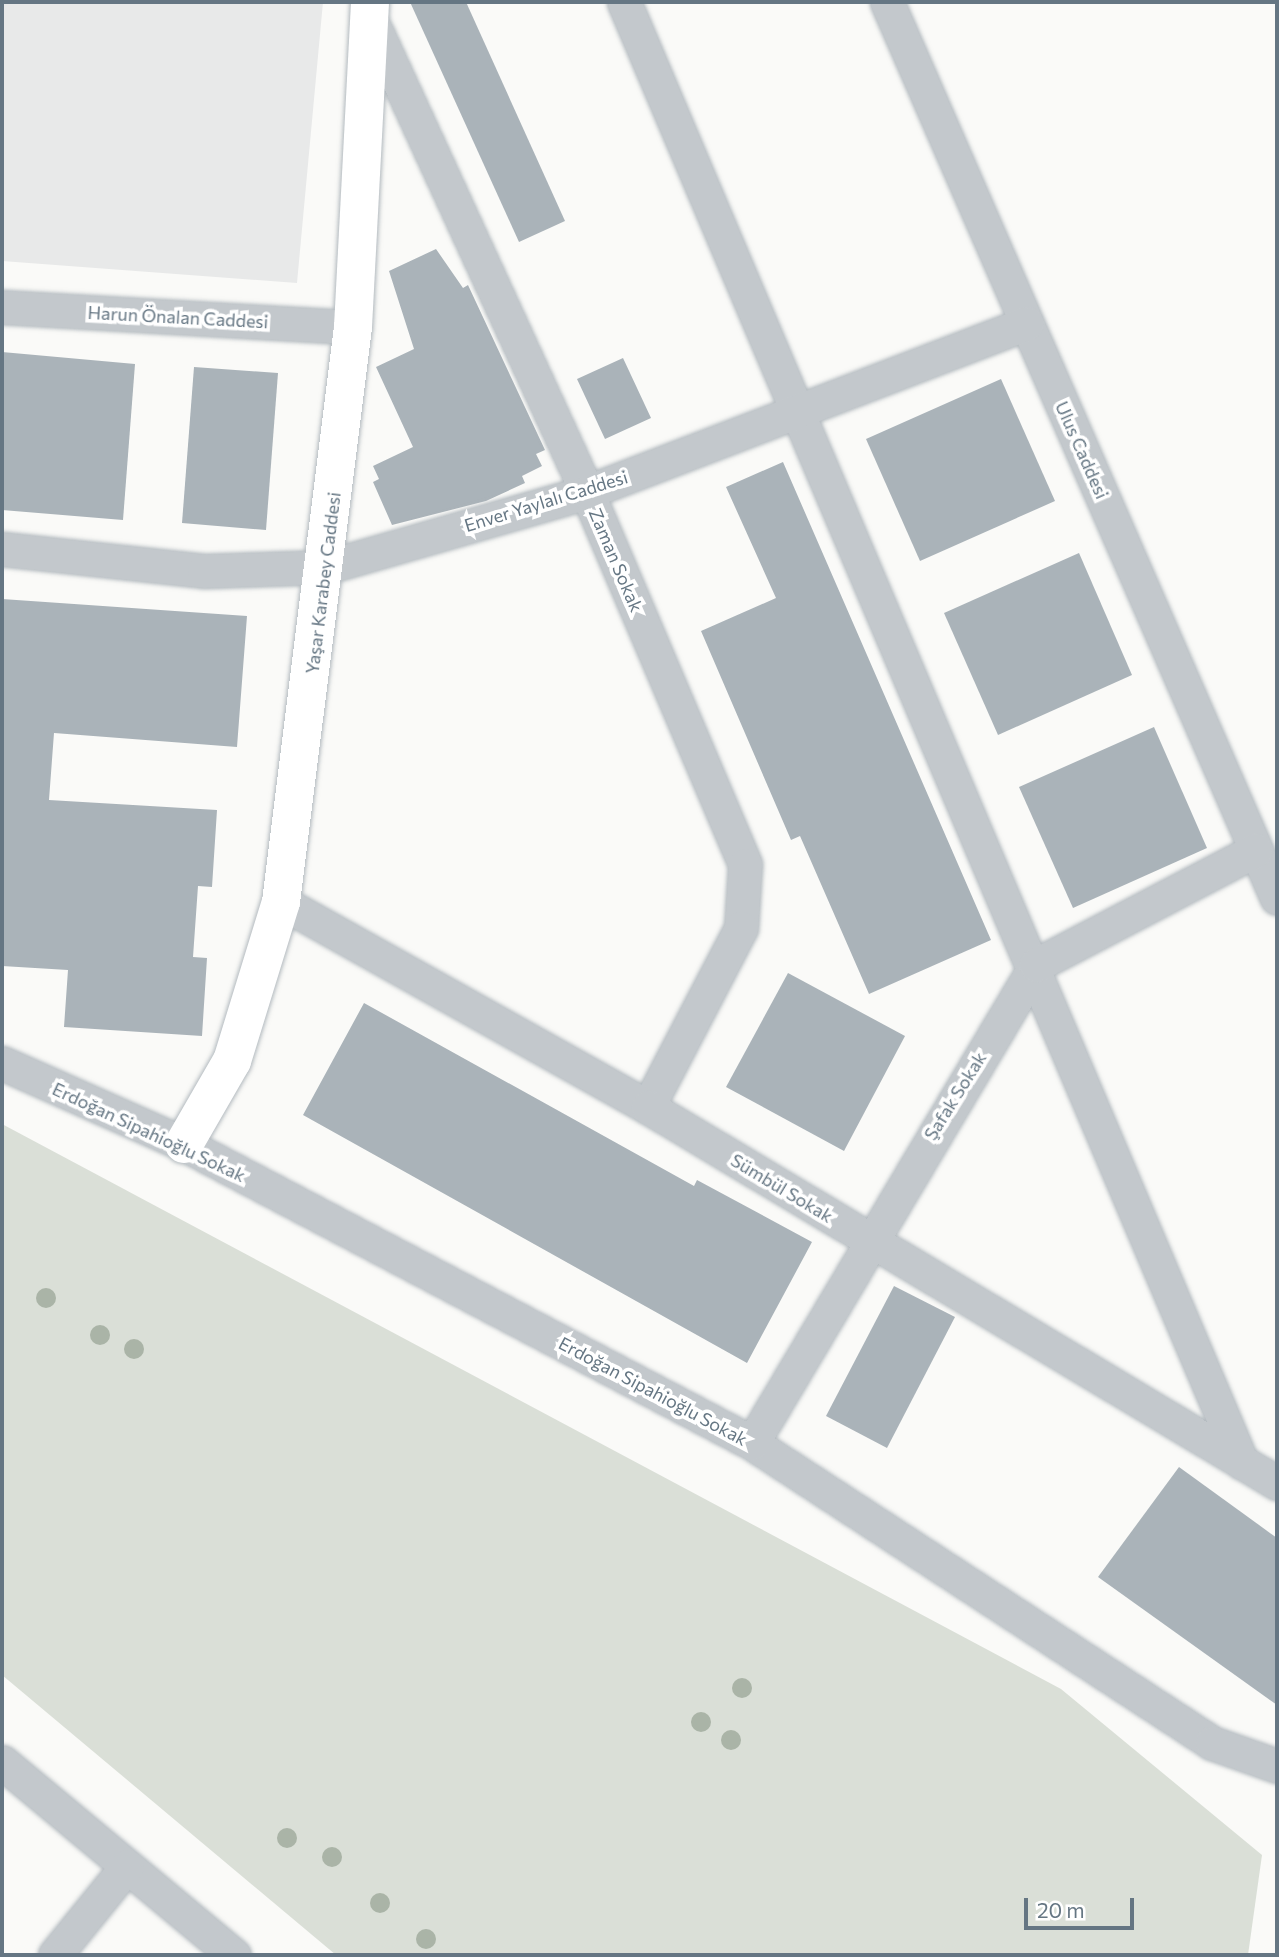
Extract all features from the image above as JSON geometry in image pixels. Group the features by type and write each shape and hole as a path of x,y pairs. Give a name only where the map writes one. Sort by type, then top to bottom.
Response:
{"street":[{"path":"624,2 1035,965 1242,1463"},
{"name":"Ulus Caddesi","path":"887,2 1277,898"},
{"name":"Yaşar Karabey Caddesi","path":"184,1144 232,1061 281,902 326,567 353,327 370,9"},
{"name":"Zaman Sokak","path":"370,9 587,492 745,865 741,928 648,1107"},
{"name":"Harun Önalan Caddesi","path":"2,307 353,327"},
{"name":"Enver Yaylalı Caddesi","path":"2,549 204,570 326,567 587,492 801,413 1027,323"},
{"path":"1035,965 1256,850"},
{"name":"Sümbül Sokak","path":"281,902 648,1107 1277,1483"},
{"name":"Şafak Sokak","path":"752,1443 867,1239 1035,965"},
{"name":"Erdoğan Sipahioğlu Sokak","path":"2,1063 184,1144 752,1443 1212,1742 1277,1766"},
{"path":"2,1762 234,1955"},
{"path":"55,1955 127,1866"}],"shaded area":[{"path":"2,2 323,2 297,283 2,261"},
{"path":"2,1124 1061,1689 1262,1855 1248,1955 336,1955 2,1675"}],"building":[{"path":"410,2 466,2 565,221 519,242"},
{"path":"436,249 463,288 468,285 545,450 536,454 542,466 522,476 525,483 486,501 392,525 373,482 379,479 373,466 413,447 376,367 414,349 389,271"},
{"path":"2,352 135,364 123,520 2,510"},
{"path":"623,358 651,418 605,439 577,379"},
{"path":"194,367 278,373 266,530 182,523"},
{"path":"1001,379 1055,501 920,561 866,439"},
{"path":"783,462 991,940 869,994 800,836 791,840 701,631 776,598 726,487"},
{"path":"1079,553 1132,675 998,735 944,613"},
{"path":"2,599 247,616 237,747 54,733 49,800 217,810 212,887 198,886 193,957 207,958 202,1036 64,1027 68,970 2,966"},
{"path":"1154,727 1207,848 1073,908 1019,787"},
{"path":"788,973 905,1036 844,1151 726,1087"},
{"path":"364,1003 694,1186 697,1180 812,1242 747,1363 303,1115"},
{"path":"894,1286 955,1317 887,1448 826,1416"},
{"path":"1179,1467 1277,1538 1277,1705 1098,1577"}]}
